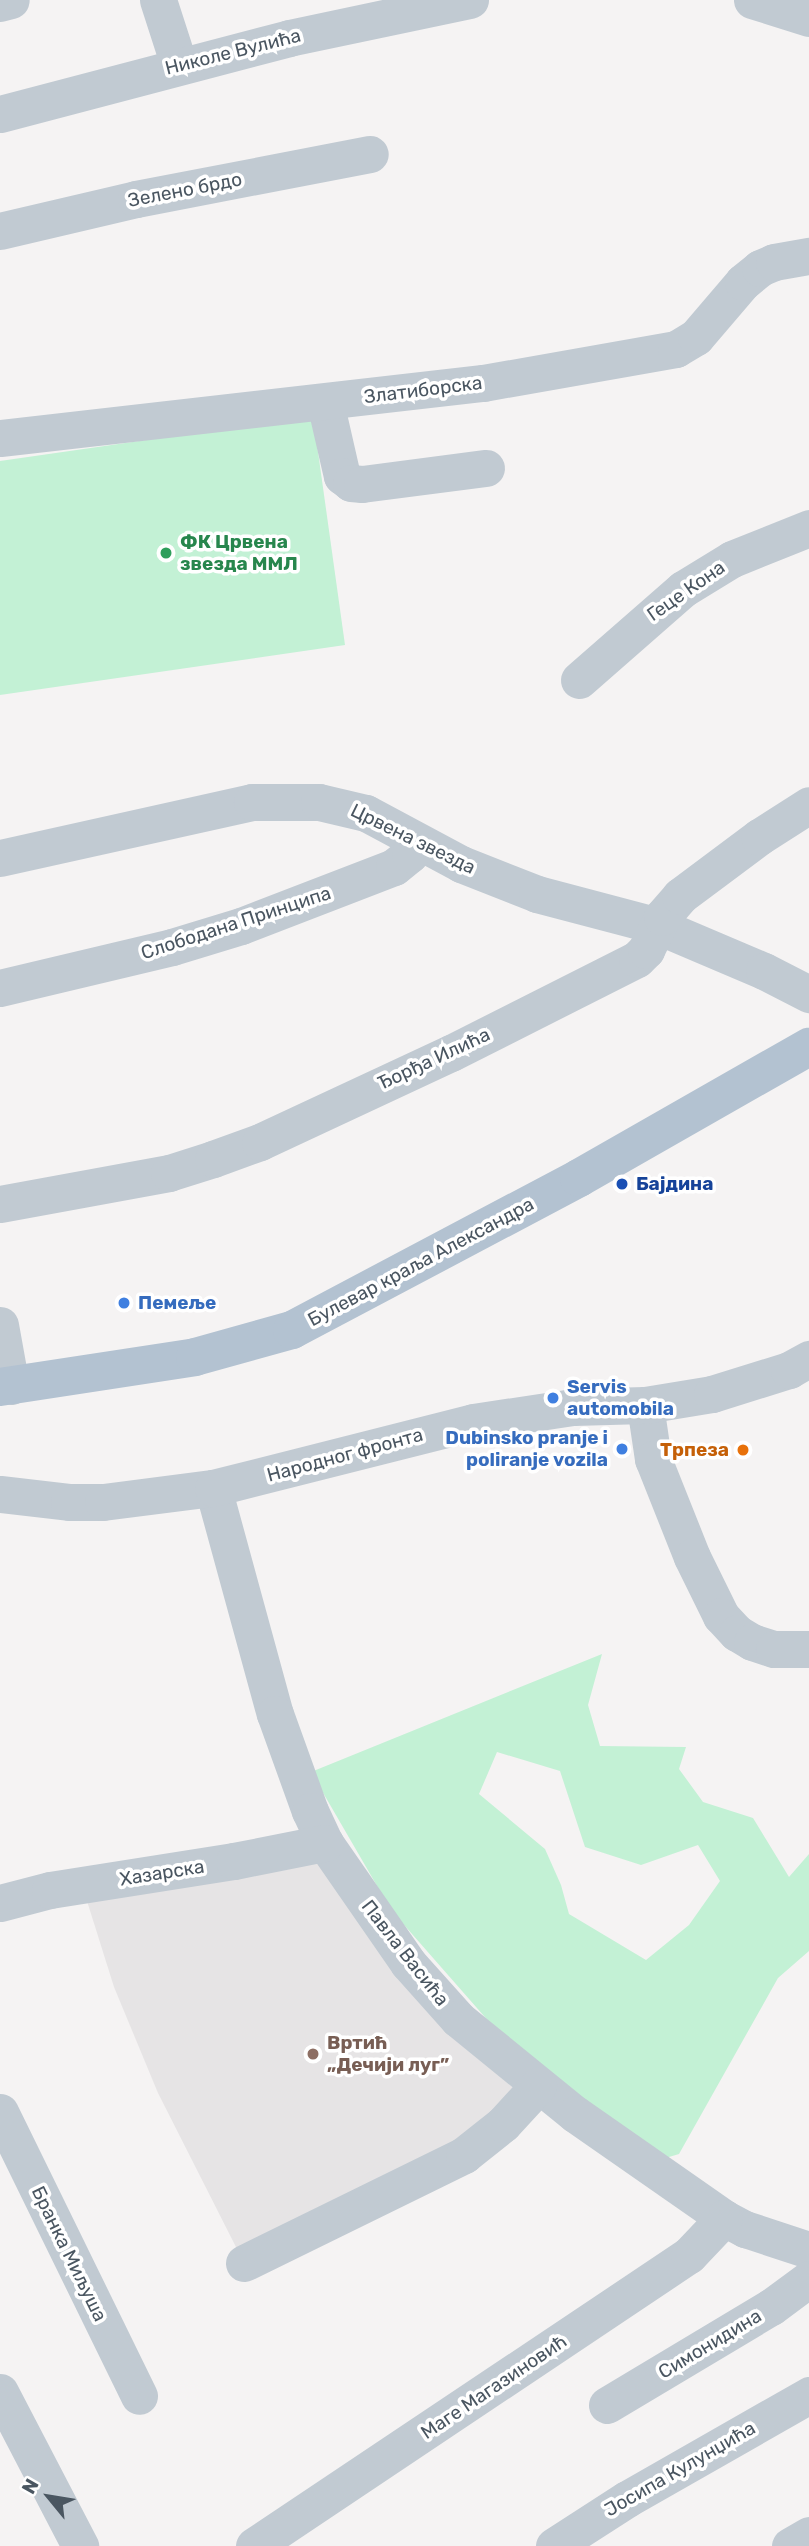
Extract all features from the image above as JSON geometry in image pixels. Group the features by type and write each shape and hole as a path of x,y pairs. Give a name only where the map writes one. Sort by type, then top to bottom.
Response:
{"main road":[{"name":"Булевар краља Александра","path":"6,1387 195,1357 300,1326 579,1178 809,1047"}],"street":[{"path":"0,3 11,0"},
{"path":"158,0 179,65"},
{"name":"Николе Вулића","path":"0,114 179,65 369,19 470,0"},
{"path":"752,0 809,18"},
{"name":"Зелено брдо","path":"0,231 136,200 370,154"},
{"name":"Златиборска","path":"0,438 483,383 676,349 696,337 743,282 760,268 809,256"},
{"path":"325,402 342,475 351,482 362,484 486,468"},
{"name":"Геце Кона","path":"579,680 683,589 732,559 809,528"},
{"name":"Црвена звезда","path":"0,858 220,808 285,800 345,806 366,813 461,864 537,894 658,926 764,971 809,994"},
{"name":"Ђорђа Илића","path":"0,1204 169,1173 261,1142 451,1053 628,964 646,950 658,926 680,896 809,805"},
{"name":"Слободана Принципа","path":"0,988 172,947 241,926 394,867 410,854 418,842"},
{"path":"0,1325 6,1387"},
{"name":"Народног фронта","path":"0,1493 103,1502 213,1488 473,1422 573,1407 645,1405 712,1394 750,1383 809,1359"},
{"path":"645,1405 653,1459 692,1557 720,1616 737,1633 752,1642 774,1648 809,1649"},
{"name":"Павла Васића","path":"213,1488 275,1714 310,1811 325,1843 380,1926 432,1992 458,2019 538,2086 724,2218 809,2250"},
{"name":"Хазарска","path":"0,1903 50,1890 234,1861 325,1843"},
{"path":"244,2263 464,2155 503,2124 538,2086"},
{"name":"Бранка Миљуша","path":"0,2112 139,2396"},
{"name":"Маге Магазиновић","path":"254,2546 689,2255 724,2218"},
{"name":"Симонидина","path":"607,2405 771,2307 809,2279"},
{"path":"0,2392 80,2546"},
{"name":"Јосипа Кулунџића","path":"554,2546 627,2499 809,2395"},
{"path":"790,2546 809,2535"}],"shaded area":[{"name":"Вртић „Дечији луг”","path":"324,1859 524,2089 480,2129 238,2251 158,2093 114,1987 87,1901"}],"green space":[{"name":"ФК Црвена звезда ММЛ","path":"313,416 345,645 0,695 0,461"},
{"path":"602,1654 588,1705 600,1746 686,1747 679,1769 703,1802 753,1818 789,1877 809,1854 809,1951 778,1978 679,2154 659,2160 505,2040 391,1910 311,1772","holes":["497,1752 560,1771 585,1847 641,1865 698,1845 720,1881 689,1925 646,1960 569,1914 561,1885 545,1849 479,1794"]}],"place":[{"name":"ФК Црвена звезда ММЛ","path":"166,553"},
{"name":"Бајдина","path":"622,1184"},
{"name":"Пемеље","path":"124,1303"},
{"name":"Servis automobila","path":"553,1398"},
{"name":"Dubinsko pranje i poliranje vozila","path":"622,1449"},
{"name":"Трпеза","path":"743,1450"},
{"name":"Вртић „Дечији луг”","path":"313,2054"}]}
